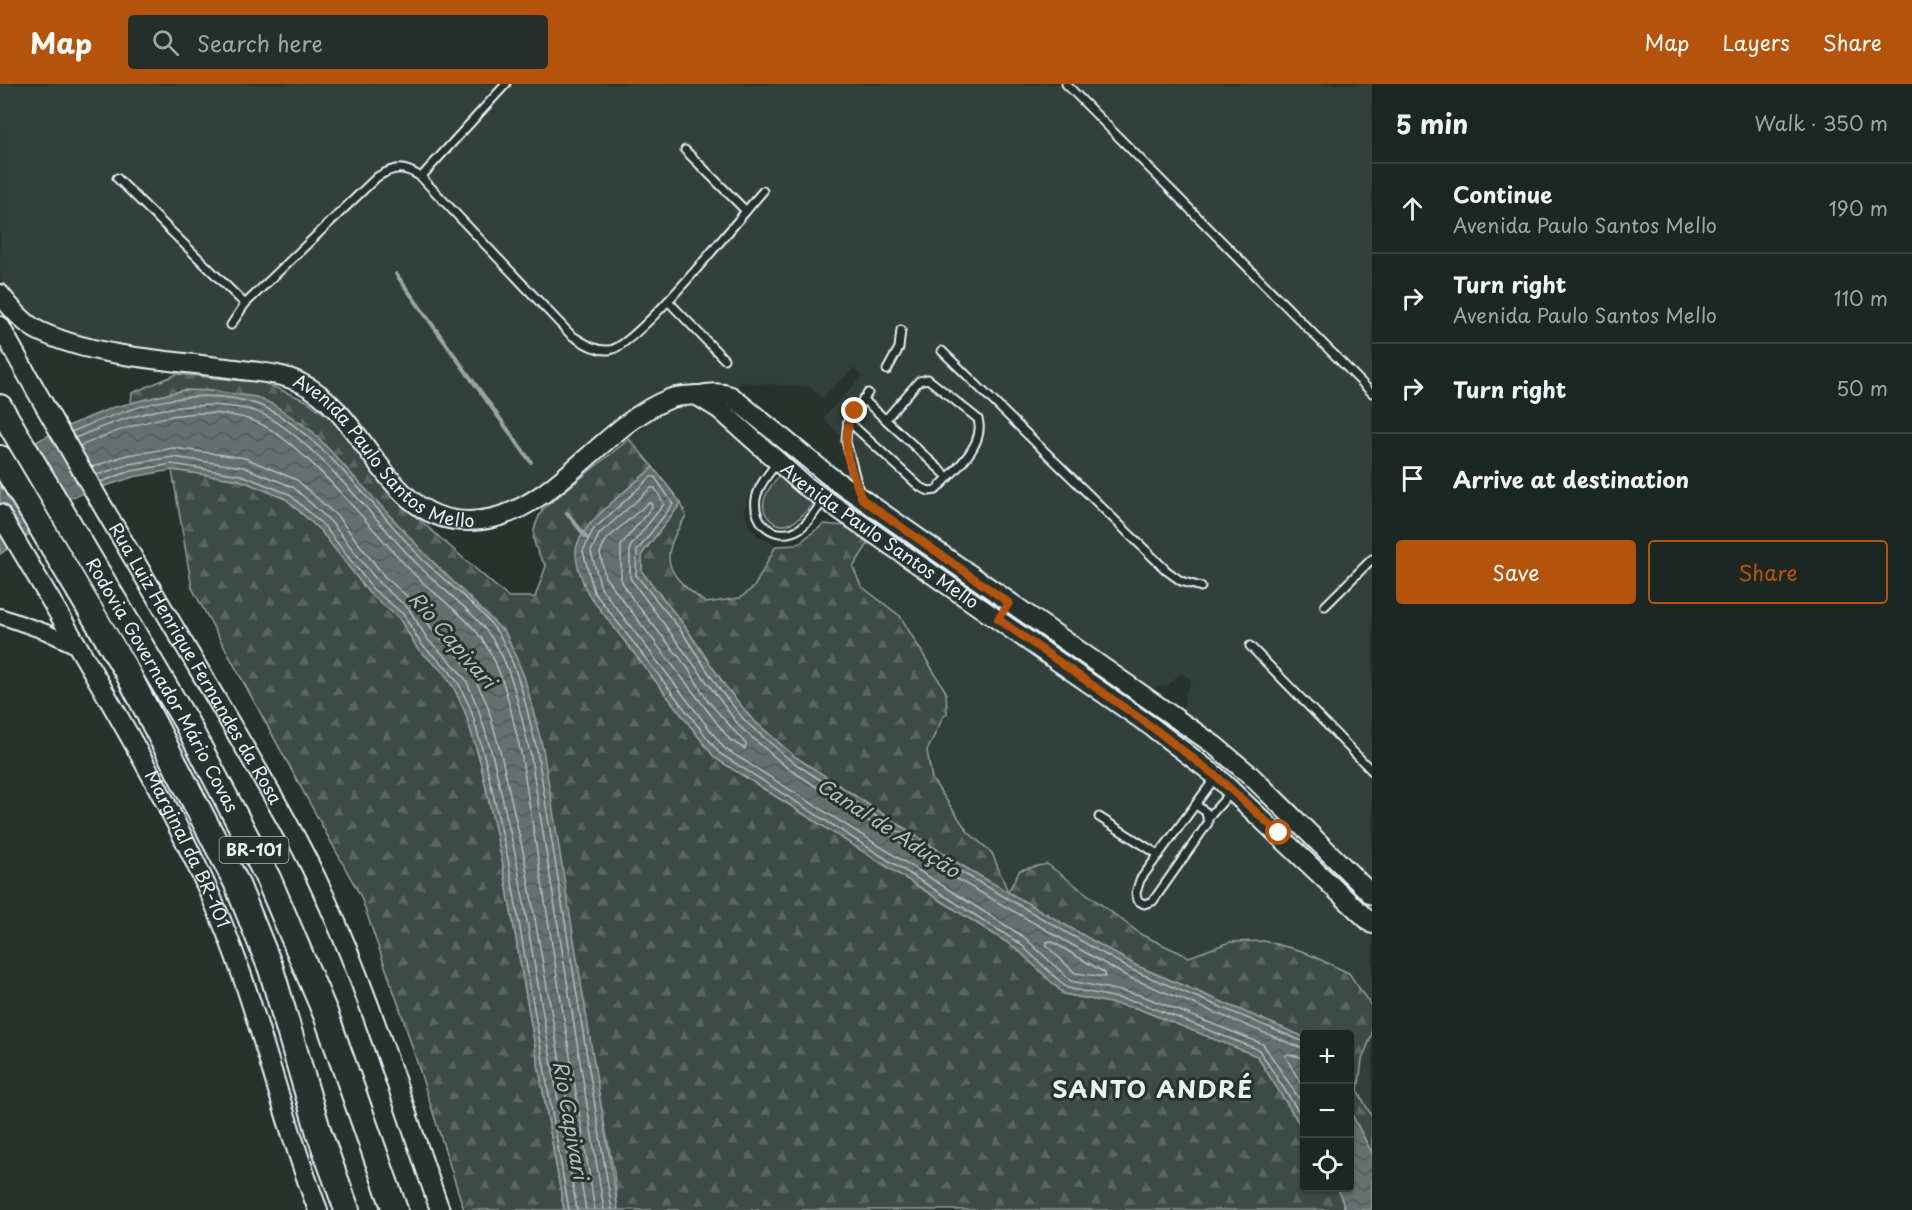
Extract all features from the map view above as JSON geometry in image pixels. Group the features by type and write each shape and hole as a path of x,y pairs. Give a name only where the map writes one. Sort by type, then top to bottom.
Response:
{"highway":[{"name":"Rodovia Governador Mário Covas","path":"0,407 16,438 186,722 268,878 326,1015 395,1210"},
{"name":"Rodovia Governador Mário Covas","path":"0,458 127,672 236,882 271,969 319,1133 347,1210"}],"street":[{"path":"0,294 38,331 23,346 18,362"},
{"path":"0,326 18,362"},
{"name":"Avenida Paulo Santos Mello","path":"38,331 94,349 263,373 300,383 326,399 386,476 408,500 449,518 492,519 524,505 655,406 669,399 722,393 731,396 867,503 1009,603 1165,708 1234,760 1372,895"},
{"name":"Rua Luiz Henrique Fernandes da Rosa","path":"18,362 115,524 278,806 325,896 353,964 440,1210"},
{"name":"Avenida Paulo Santos Mello","path":"696,395 719,409 777,462 854,521 1152,727 1216,776 1279,833 1372,924"},
{"path":"777,462 791,445"},
{"path":"854,521 850,507 867,503"},
{"name":"Marginal da BR-101","path":"0,514 140,758 210,892 237,964 318,1210"},
{"path":"998,619 1009,603"},
{"path":"0,616 46,632 76,646"},
{"path":"1152,727 1165,708"},
{"path":"1279,833 1294,818"}],"lane":[{"path":"421,177 506,84"},
{"path":"1066,84 1372,393"},
{"path":"685,150 746,211"},
{"path":"231,325 245,304 377,177 393,167 408,169 421,177 571,335 591,347 610,350 624,343 668,301 763,191"},
{"path":"117,178 245,304"},
{"path":"668,301 724,359"},
{"path":"887,370 899,348 901,330"},
{"path":"942,351 1167,571 1180,581 1201,587"},
{"path":"848,421 921,487 929,491 936,490 948,477 979,440 981,429 978,419 928,378 918,381 886,420"},
{"path":"867,503 848,457 846,441 848,421 868,393"},
{"path":"863,399 948,477"},
{"path":"777,462 763,482 756,499 756,512 761,523 774,532 787,534 799,529 824,499"},
{"path":"1325,606 1372,559"},
{"path":"1250,646 1372,771"},
{"path":"1216,776 1137,888 1137,900 1143,904 1153,901 1208,823 1209,817 1232,790"},
{"path":"1196,805 1209,817"},
{"path":"1099,817 1159,855"}],"shaded area":[{"path":"0,84 1372,84 1372,883 1219,738 1183,711 1185,694 1192,681 1187,676 1181,673 1167,686 1151,688 1013,597 866,492 858,473 854,441 846,441 823,418 862,376 854,368 822,398 810,387 742,382 735,389 713,385 666,391 634,410 539,485 505,506 472,512 433,504 413,493 392,471 331,393 303,375 265,365 79,338 52,327 24,307 0,279"},
{"path":"685,404 694,404 714,417 763,462 757,485 747,498 744,510 749,526 759,537 780,547 796,545 824,524 846,526 1147,734 1211,783 1372,937 1372,1153 1354,1119 1354,1030 1300,1030 1300,1035 1135,965 918,839 794,756 751,718 653,539 665,478 629,439 659,414"}],"green space":[{"path":"177,374 264,383 307,401 333,420 399,502 508,597 535,597 546,566 537,551 534,538 535,525 543,509 629,439 653,467 607,507 588,527 581,561 586,587 589,595 715,758 1016,948 1064,994 1136,1008 1257,1056 1300,1125 1300,1192 1339,1192 1345,1210 618,1210 614,1172 506,634 429,558 184,390 131,403 132,393"},
{"path":"172,470 240,480 286,499 321,531 369,593 399,618 418,649 443,672 454,688 465,712 480,761 502,860 564,1210 464,1210 401,1012 361,897 192,588"},
{"path":"779,476 813,503 798,520 786,525 771,521 764,507 766,494"},
{"path":"681,503 686,516 671,544 670,565 682,583 706,603 740,598 754,587 776,546 796,545 824,524 846,526 868,544 853,567 861,586 900,616 946,692 947,714 943,717 927,751 932,779 968,832 992,853 1008,892 1020,870 1047,864 1142,935 1189,957 1230,942 1264,941 1302,951 1349,973 1372,1007 1372,1034 1362,1060 1358,1091 1372,1117 1372,1153 1354,1119 1354,1030 1300,1030 1300,1035 1135,965 959,864 794,756 751,718 725,686 684,625 642,572 642,554"}],"water":[{"name":"Rio Capivari","path":"184,390 214,391 256,397 274,405 312,431 429,558 506,634 524,676 543,749 618,1210 564,1210 502,860 480,761 465,712 454,688 443,672 418,649 399,618 369,593 321,531 286,499 240,480 172,470 133,477 69,498 51,509 31,533 0,554 0,470 26,447 61,429 111,408"},
{"name":"Canal de Adução","path":"653,467 681,503 642,554 642,572 684,625 725,686 751,718 794,756 959,864 1135,965 1300,1035 1300,1125 1257,1056 1136,1008 1064,994 1016,948 715,758 589,595 582,579 576,550 579,540 608,506"},
{"path":"1354,1119 1372,1153 1372,1210 1345,1210 1339,1192 1354,1192"}],"waterway":[{"path":"396,274 531,462"},
{"path":"567,513 587,538"}],"district":[{"name":"SANTO ANDRÉ","path":"1153,1090"}],"route":[{"path":"855,411 848,421 846,441 848,457 862,499 1009,603 998,619 1152,727 1216,776 1279,833"}]}
